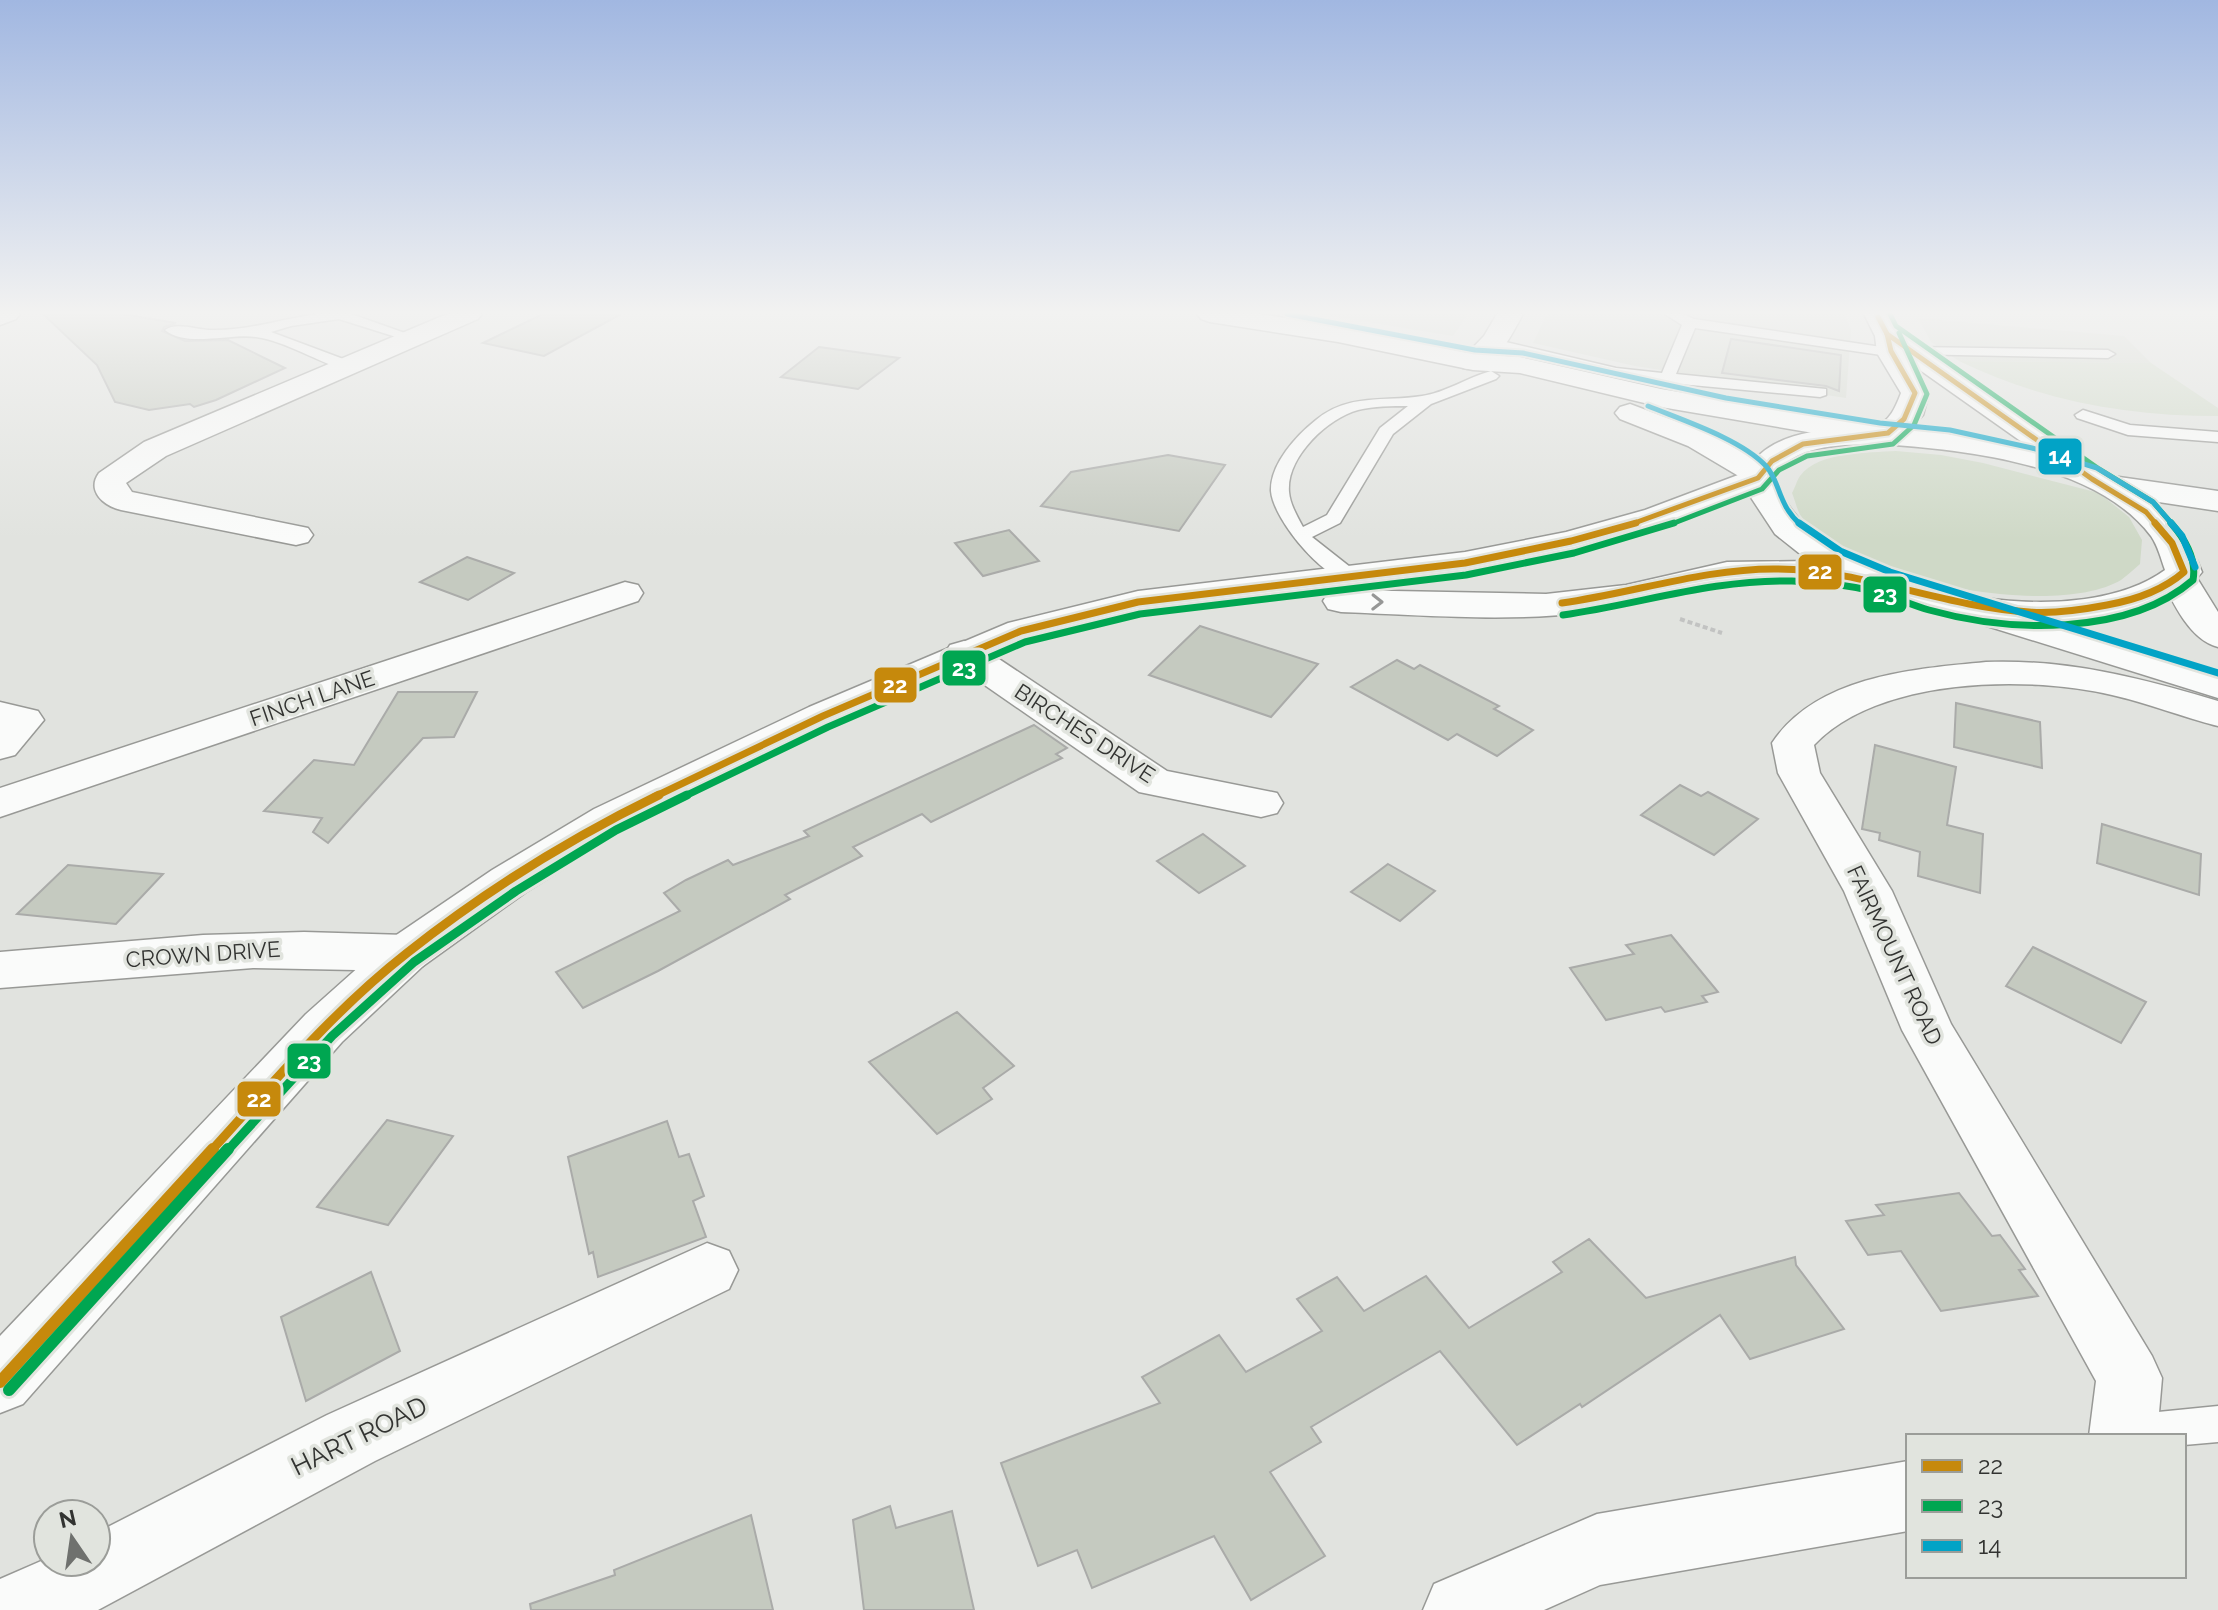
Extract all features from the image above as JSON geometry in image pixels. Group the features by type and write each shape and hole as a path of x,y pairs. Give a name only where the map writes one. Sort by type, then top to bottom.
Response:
{"main road":[{"path":"295,389 155,449 110,480 111,491 121,500 296,535"},
{"path":"1567,389 1667,425 1758,476 1769,504 1791,532 1835,562 1871,579 2218,686"},
{"path":"1645,389 1724,410 1983,448 2096,480 2218,501"},
{"path":"0,1382 324,1028 406,953 509,881 610,819 718,764 964,653 1021,631 1088,612 1187,595 1465,563 1571,541 1657,517 1758,476 1792,447 1830,438 1881,435 1908,415 1914,389"},
{"path":"1965,389 2146,512 2162,527 2172,543 2190,601 2218,636"},
{"path":"1949,602 2020,612 2088,610 2147,594 2181,575 2218,562"},
{"path":"1187,595 1500,605 1615,598 1739,571 1798,570 1871,579"},
{"name":"FINCH LANE","path":"0,803 625,593"},
{"name":"BIRCHES DRIVE","path":"964,653 1154,782 1261,803"},
{"name":"FAIRMOUNT ROAD","path":"2124,1434 2129,1378 1928,1030 1868,891 1799,773 1793,743 1816,717 1862,693 1963,673 2029,672 2110,682 2218,714"},
{"path":"0,714 24,720 0,746"},
{"name":"CROWN DRIVE","path":"0,970 231,950 329,947 406,953"},
{"name":"HART ROAD","path":"15,1610 63,1589 351,1438 707,1270"},
{"path":"1460,1610 1597,1550 1906,1496"}],"lane":[{"path":"1300,535 1334,519 1386,431 1443,389"},
{"path":"1793,389 1820,392"},
{"path":"1352,578 1300,535 1287,513 1280,488 1285,471 1316,424 1341,410 1372,402 1425,401"},
{"path":"2083,415 2128,430 2218,437"},
{"path":"2124,1434 2218,1424"}],"shaded area":[{"path":"1788,389 1847,389 1846,398"}],"green space":[{"path":"2031,389 2190,389 2218,408 2218,416 2118,409"},
{"path":"1896,451 1983,463 2099,493 2129,517 2142,540 2140,564 2121,580 2090,591 2049,596 2002,594 1953,587 1904,575 1861,559 1825,539 1801,516 1792,493 1800,476 1808,468 1845,455"}],"building":[{"path":"109,389 239,389 194,407 190,404 149,410 115,402"},
{"path":"1168,455 1225,465 1179,531 1041,506 1071,472"},
{"path":"1009,530 1039,561 983,576 955,543"},
{"path":"467,557 514,573 468,600 420,582"},
{"path":"1200,626 1318,664 1271,717 1149,675"},
{"path":"1397,660 1414,669 1420,665 1499,706 1494,709 1533,730 1497,756 1457,734 1448,740 1351,687"},
{"path":"398,692 477,692 454,737 423,738 328,843 313,832 322,818 264,811 314,760 354,765"},
{"path":"1956,703 2040,722 2042,768 1954,747"},
{"path":"1034,725 1067,748 1056,754 1062,758 931,822 922,814 853,847 862,856 785,895 790,899 658,971 583,1008 556,972 680,911 664,893 686,880 728,860 733,865 809,836 804,831"},
{"path":"1875,745 1956,767 1947,825 1983,834 1980,893 1918,876 1920,852 1879,840 1880,833 1862,829"},
{"path":"1680,785 1701,796 1708,792 1758,819 1714,855 1641,815"},
{"path":"2102,824 2201,854 2199,895 2097,863"},
{"path":"1203,834 1245,866 1199,893 1157,861"},
{"path":"1388,864 1435,891 1400,921 1351,892"},
{"path":"68,865 163,874 116,924 17,914"},
{"path":"1671,935 1718,992 1702,996 1707,1002 1665,1012 1661,1007 1606,1020 1570,968 1634,954 1626,945"},
{"path":"2033,947 2146,1002 2121,1043 2006,986"},
{"path":"957,1012 1014,1066 983,1088 992,1099 937,1134 869,1062"},
{"path":"387,1120 453,1136 388,1225 317,1207"},
{"path":"667,1121 679,1157 689,1154 704,1196 693,1201 706,1237 598,1277 593,1252 589,1254 568,1157"},
{"path":"1959,1193 1992,1236 2000,1235 2025,1269 2019,1270 2038,1296 1941,1311 1901,1251 1868,1255 1846,1221 1884,1215 1876,1205"},
{"path":"1589,1239 1646,1298 1795,1257 1796,1265 1844,1329 1750,1359 1720,1315 1582,1407 1580,1404 1517,1445 1440,1351 1311,1427 1321,1442 1270,1472 1325,1556 1251,1600 1214,1536 1092,1588 1077,1550 1038,1566 1001,1463 1160,1403 1142,1377 1219,1335 1246,1372 1322,1331 1297,1299 1337,1277 1364,1311 1426,1276 1469,1328 1562,1272 1553,1262"},
{"path":"371,1272 400,1351 306,1401 281,1317"},
{"path":"890,1506 896,1528 952,1511 974,1610 864,1610 853,1520"},
{"path":"751,1515 773,1610 531,1610 530,1604 615,1575 614,1570"}],"transit line":[{"name":"14","path":"1686,389 1880,423 1950,430 2032,448 2097,468 2153,502 2182,536 2195,567"},
{"name":"22","path":"0,1382 324,1028 406,953 509,881 610,819 823,716 1021,631 1138,602 1465,563 1571,541 1657,517 1758,478 1772,461 1803,444 1888,433 1904,419 1915,393 1913,389"},
{"name":"23","path":"9,1390 332,1036 414,962 516,891 616,830 828,727 1025,642 1140,614 1466,575 1574,553 1661,528 1762,489 1779,470 1807,456 1893,444 1914,425 1927,394 1926,389"},
{"name":"22","path":"1562,603 1724,573 1778,569 1865,579 1988,608 2073,612 2145,595 2162,588 2184,572 2172,543 2146,512 2092,479 1965,389"},
{"name":"23","path":"1563,615 1699,589 1792,581 1865,589 1929,610 1977,620 2051,625 2099,620 2151,605 2193,580 2195,569 2183,537 2153,502 2099,469 1986,389"},
{"name":"14","path":"1648,406 1723,438 1764,464 1782,503 1797,521 1825,542 1857,559 1907,578 2218,673"}]}
